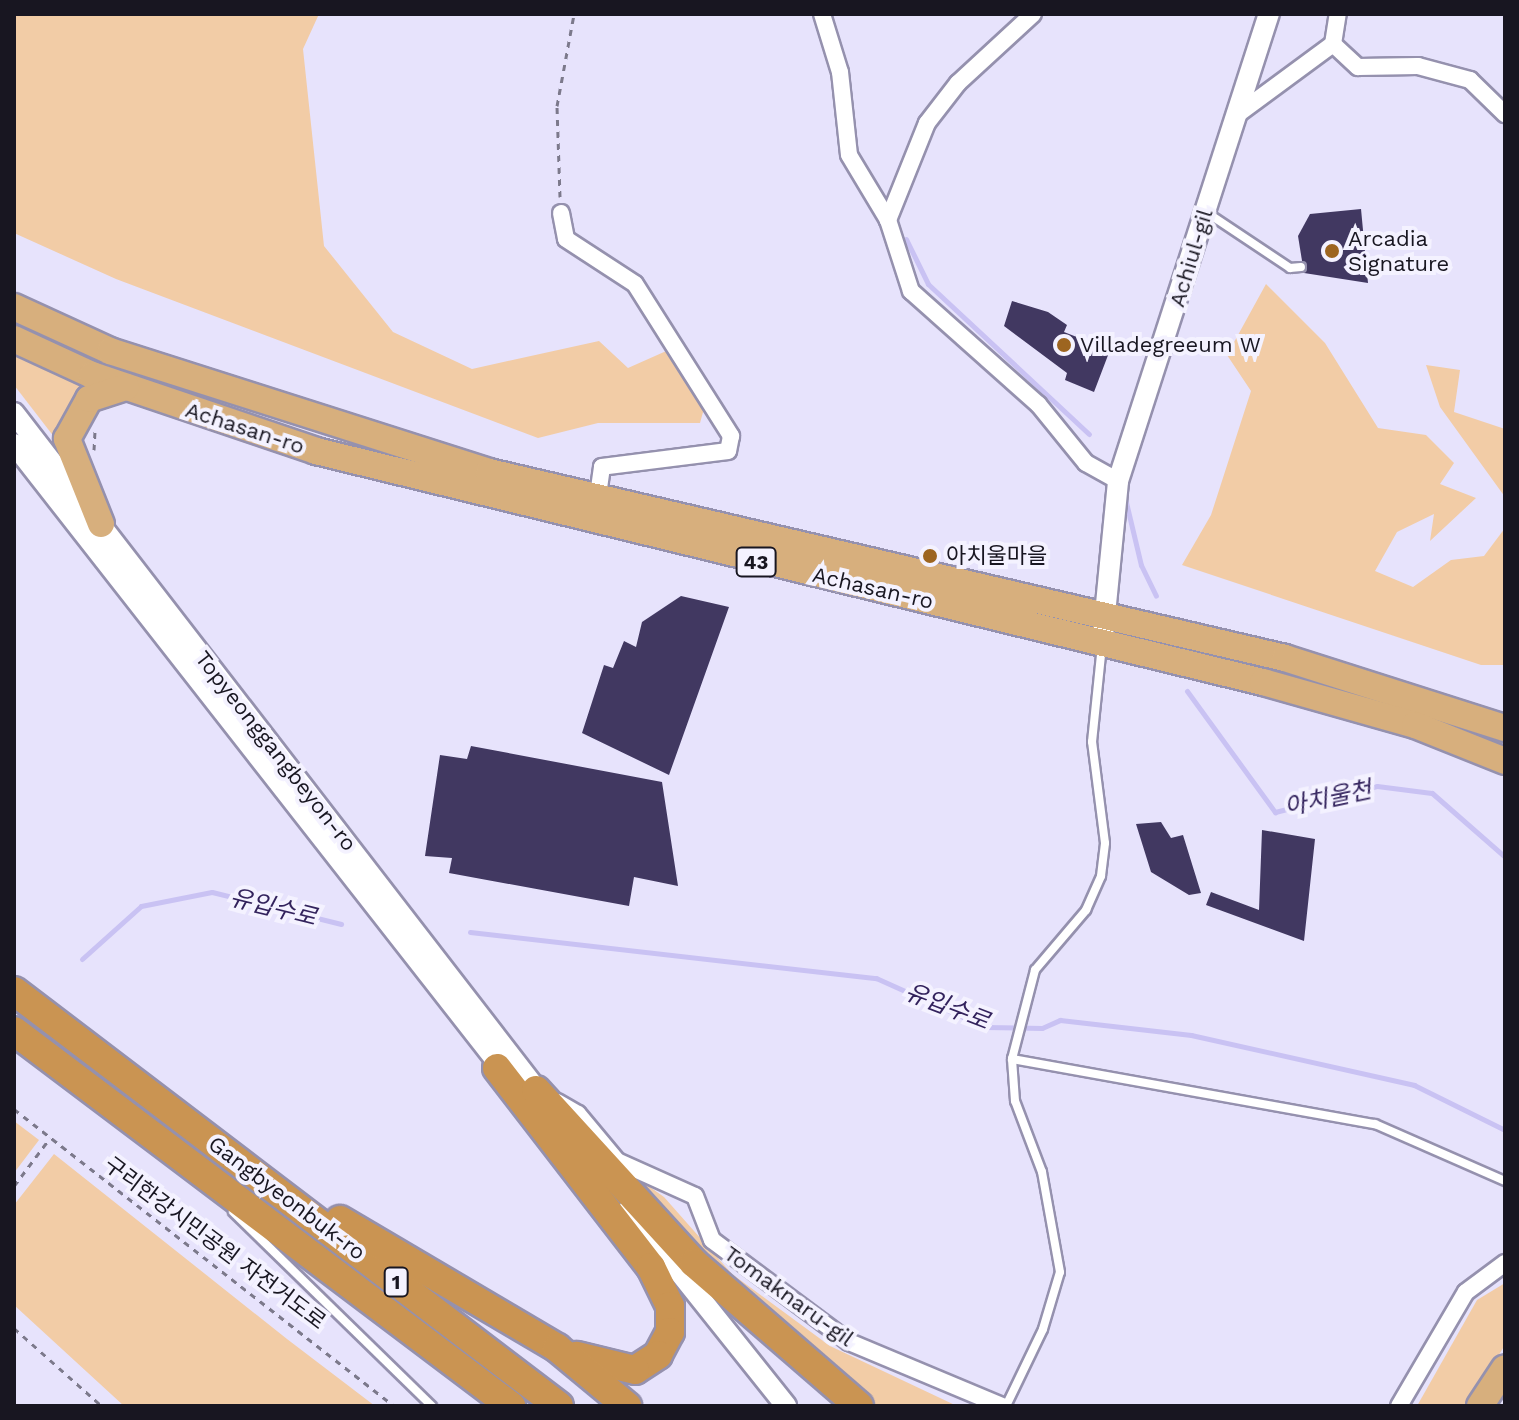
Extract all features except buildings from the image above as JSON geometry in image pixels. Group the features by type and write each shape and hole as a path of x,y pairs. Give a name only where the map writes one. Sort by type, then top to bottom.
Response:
{"highway":[{"name":"Gangbyeonbuk-ro","path":"14,991 559,1406"},
{"name":"Gangbyeonbuk-ro","path":"14,1031 511,1406"},
{"path":"234,1157 557,1348 609,1369 635,1370 658,1355 670,1332 670,1306 651,1267 497,1068"},
{"path":"536,1090 694,1263 859,1406"},
{"path":"557,1348 627,1406"},
{"path":"470,1374 501,1406"},
{"path":"592,1380 649,1406"}],"main road":[{"name":"Achasan-ro","path":"14,307 171,372 489,472 598,495 1103,632 1415,725 1505,761"},
{"name":"Achasan-ro","path":"14,339 126,387 437,483 1103,632 1285,658 1505,728"},
{"path":"101,524 67,439 89,399 126,387"},
{"path":"1480,1406 1505,1368"}],"street":[{"path":"822,14 840,72 849,155 888,220 911,291 1038,404 1086,463 1118,481"},
{"path":"888,220 927,123 958,83 1033,14"},
{"name":"Achiul-gil","path":"1103,632 1118,481 1269,14"},
{"path":"1238,114 1333,44 1338,14"},
{"path":"1333,44 1358,67 1418,66 1470,80 1505,114"},
{"path":"561,213 566,239 635,284 731,436 728,451 602,467 598,495"},
{"name":"Topyeonggangbeyon-ro","path":"14,413 536,1090 786,1406"},
{"name":"Topyeonggangbeyon-ro","path":"14,444 497,1068"},
{"path":"497,1068 536,1090"},
{"name":"Tomaknaru-gil","path":"536,1090 578,1114 617,1161 695,1196 712,1240 849,1342 1004,1406"},
{"path":"1399,1406 1466,1292 1505,1263"}],"lane":[{"path":"1205,211 1290,268 1301,267"},
{"path":"1004,1406 1043,1329 1060,1272 1042,1172 1015,1101 1013,1056 1033,979 1086,910 1101,876 1105,843 1092,742 1103,632"},
{"path":"1013,1056 1375,1124 1505,1181"},
{"path":"186,1162 354,1337 432,1406"}],"path":[{"path":"561,213 557,106 574,14"},
{"name":"구리한강시민공원 자전거도로","path":"14,1109 394,1406"},
{"path":"14,1186 51,1137"},
{"path":"14,1328 102,1406"}],"shaded area":[{"path":"14,14 319,14 303,49 324,246 393,332 472,369 599,341 628,368 682,344 708,394 700,423 598,423 538,438 116,279 14,233"},
{"path":"1266,284 1325,343 1378,428 1426,435 1454,463 1440,484 1476,498 1430,541 1434,514 1397,532 1375,571 1413,587 1451,560 1484,556 1505,528 1505,665 1481,665 1182,565 1211,515 1251,391 1227,355"},
{"path":"14,356 83,385 58,442 14,385"},
{"path":"1426,365 1460,370 1454,412 1505,429 1505,497 1440,407"},
{"path":"14,1121 39,1140 14,1173"},
{"path":"54,1154 375,1406 124,1406 14,1305 14,1205"},
{"path":"620,1177 636,1177 664,1197 732,1274 830,1346 957,1406 867,1406"},
{"path":"1505,1283 1505,1345 1467,1406 1417,1406 1477,1300"}],"waterway":[{"name":"아치울천","path":"906,239 928,284 1089,434"},
{"name":"아치울천","path":"1125,498 1141,565 1156,596"},
{"name":"아치울천","path":"1187,691 1275,812 1377,786 1432,793 1505,857"},
{"name":"유입수로","path":"82,959 141,906 212,892 341,924"},
{"name":"유입수로","path":"470,932 876,978 985,1027 1042,1028 1060,1020 1191,1035 1414,1085 1505,1130"}],"place":[{"name":"Arcadia Signature","path":"1332,251"},
{"name":"Villadegreeum W","path":"1064,345"},
{"name":"아치울마을","path":"930,556"}]}
